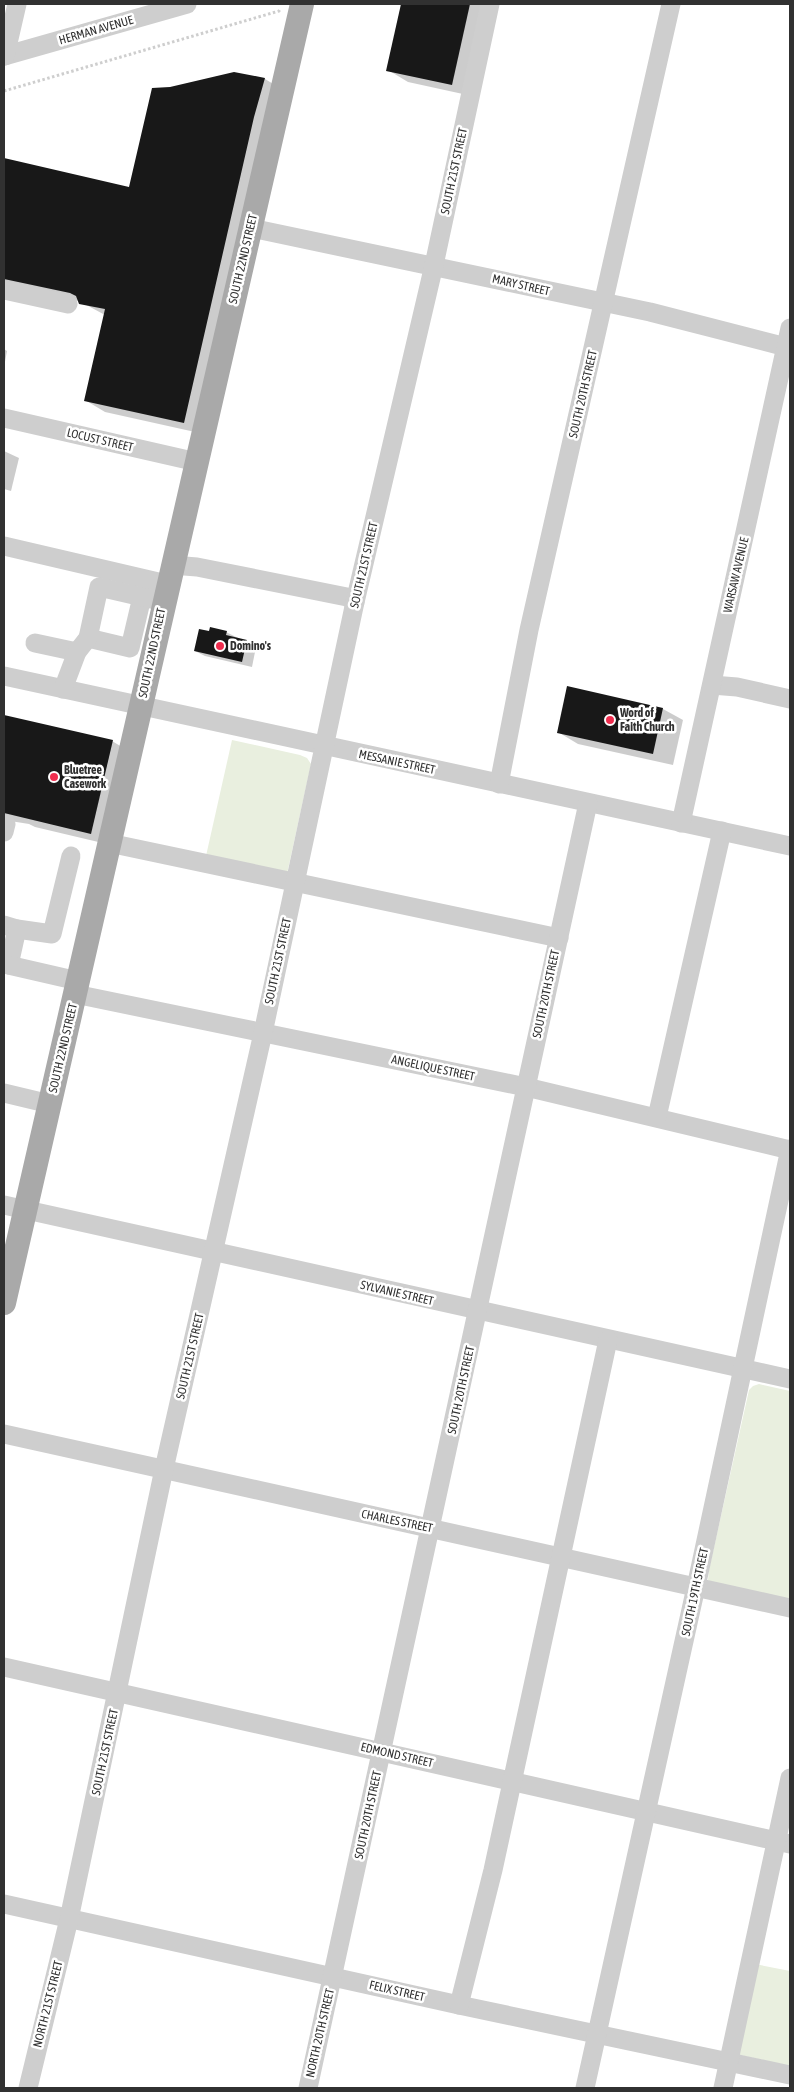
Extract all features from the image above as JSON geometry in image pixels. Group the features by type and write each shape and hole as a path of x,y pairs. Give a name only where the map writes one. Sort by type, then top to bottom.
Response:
{"main road":[{"name":"SOUTH 22ND STREET","path":"4,1304 15,1208 50,1104 141,706 161,587 197,462 302,4"}],"street":[{"path":"4,56 17,4"},
{"name":"HERMAN AVENUE","path":"4,56 158,8 187,4"},
{"name":"SOUTH 21ST STREET","path":"69,1919 164,1469 263,1033 355,602 434,265 490,4"},
{"name":"SOUTH 20TH STREET","path":"499,784 529,630 671,4"},
{"name":"MARY STREET","path":"251,228 650,312 788,348"},
{"path":"4,290 68,304"},
{"name":"WARSAW AVENUE","path":"681,823 788,348 790,328"},
{"name":"LOCUST STREET","path":"4,418 197,462"},
{"path":"4,546 161,587"},
{"path":"63,689 82,645 100,587 161,587 196,567 347,597 355,602"},
{"path":"35,643 130,648 161,587"},
{"name":"MESSANIE STREET","path":"4,676 324,747 790,846"},
{"path":"712,685 737,687 790,699"},
{"name":"SOUTH 20TH STREET","path":"333,1977 588,803"},
{"path":"657,1118 722,831"},
{"path":"109,843 558,938"},
{"path":"6,964 10,927 52,934 71,856"},
{"name":"ANGELIQUE STREET","path":"6,964 77,987 263,1033 526,1087 790,1150"},
{"path":"4,1094 50,1104"},
{"name":"SOUTH 19TH STREET","path":"585,2088 790,1150"},
{"name":"SYLVANIE STREET","path":"15,1208 790,1380"},
{"path":"459,2005 493,1870 608,1340"},
{"name":"CHARLES STREET","path":"4,1434 790,1608"},
{"name":"EDMOND STREET","path":"4,1667 783,1842"},
{"path":"723,2088 783,1842 790,1778"},
{"name":"FELIX STREET","path":"4,1904 459,2005 790,2075"},
{"name":"NORTH 21ST STREET","path":"28,2088 69,1919"},
{"name":"NORTH 20TH STREET","path":"308,2088 333,1977"}],"path":[{"path":"4,91 279,11"}],"green space":[{"path":"232,740 300,755 307,758 311,764 287,874 206,856"},
{"path":"759,1384 790,1391 790,1602 712,1584 708,1580 749,1390"},
{"path":"755,1964 790,1971 790,2066 735,2054"}],"building":[{"path":"401,4 470,4 452,85 386,71"},
{"path":"234,72 265,78 254,117 184,423 84,401 105,309 79,304 76,296 70,293 4,279 4,158 129,187 152,88 170,87"},
{"name":"Domino's","path":"210,627 227,631 226,635 247,640 242,662 194,651 199,629 209,631"},
{"name":"Word of Faith Church","path":"567,686 663,708 653,754 557,733"},
{"name":"Bluetree Casework","path":"4,715 113,740 91,834 4,813"}],"place":[{"name":"Domino's","path":"220,646"},
{"name":"Word of Faith Church","path":"610,720"},
{"name":"Bluetree Casework","path":"54,777"}]}
